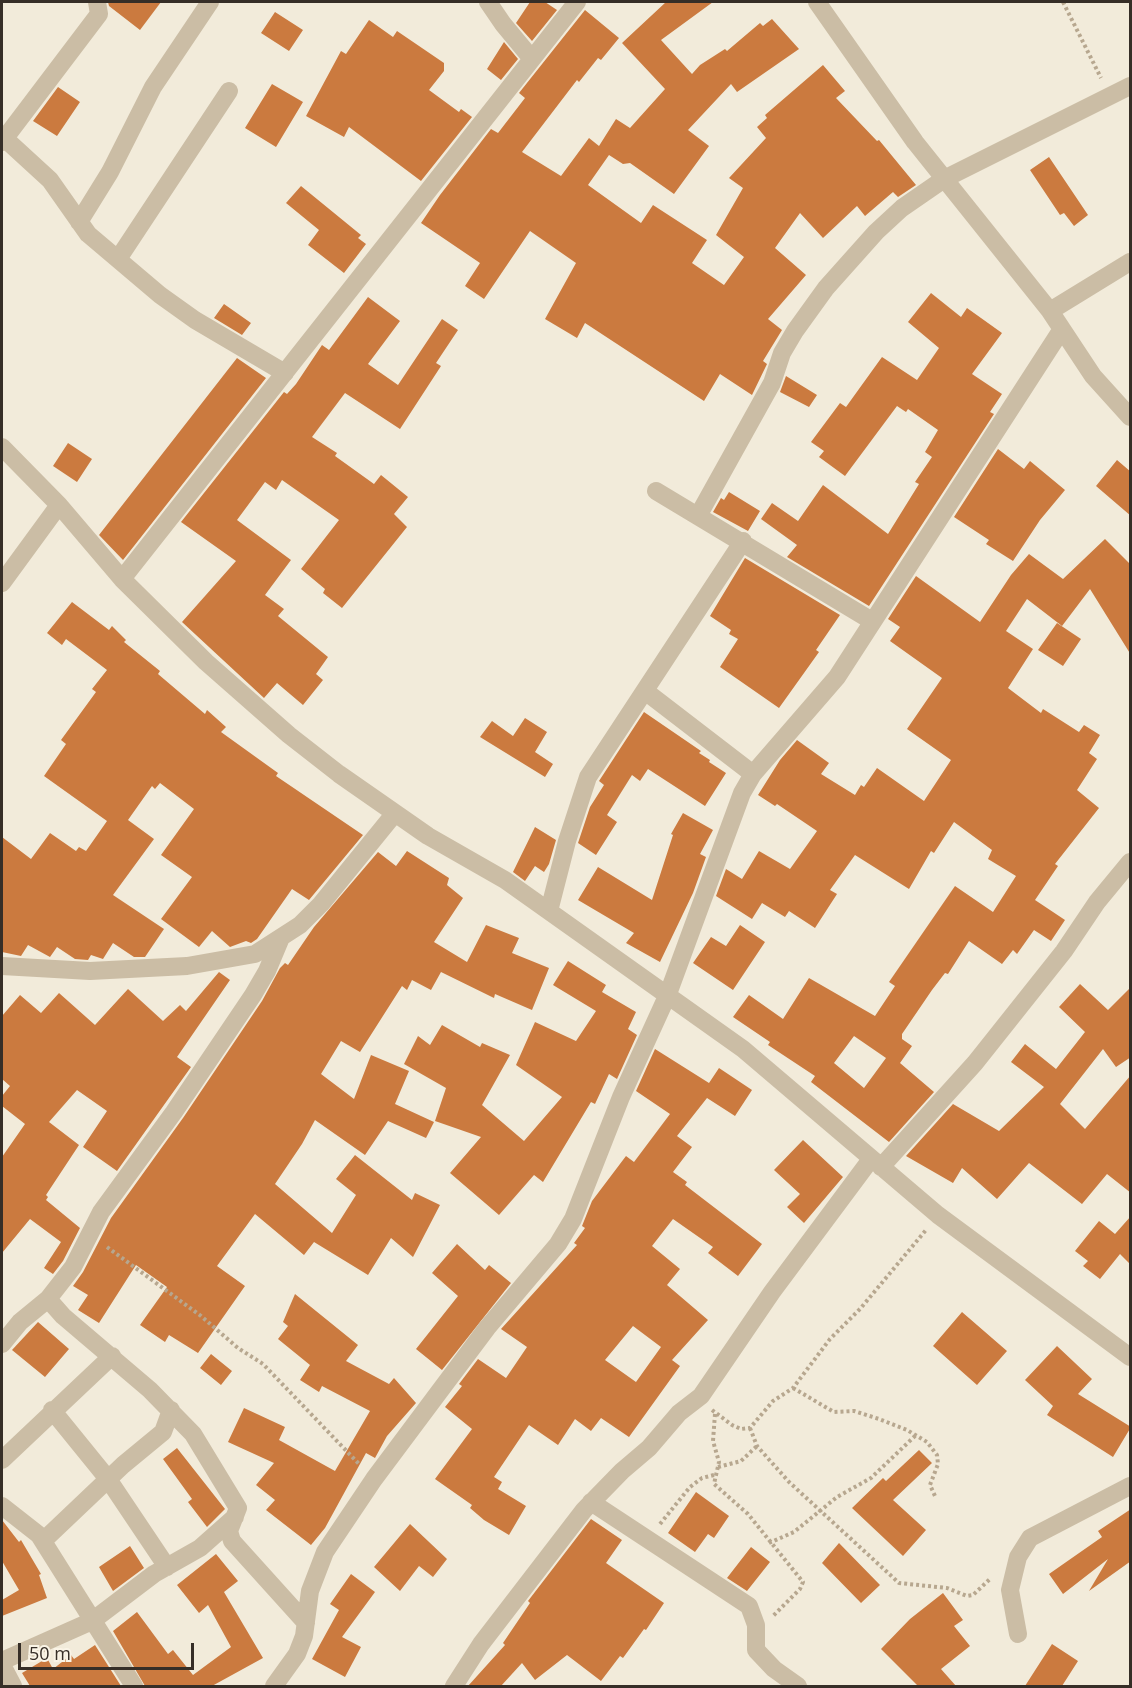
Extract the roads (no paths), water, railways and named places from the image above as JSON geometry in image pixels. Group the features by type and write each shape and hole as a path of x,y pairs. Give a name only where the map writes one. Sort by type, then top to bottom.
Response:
{"street":[{"path":"97,2 99,14 2,139 50,180 88,234 118,259 195,320 285,373"},
{"path":"79,222 110,172 153,87 210,2"},
{"path":"488,2 532,59"},
{"path":"122,579 577,2"},
{"path":"817,2 944,179 1050,311 1093,375 1131,417"},
{"path":"698,516 772,383 782,353 808,313 876,232 902,208 944,179 1109,94 1131,86"},
{"path":"118,259 229,91"},
{"path":"1050,311 1131,262"},
{"path":"280,1684 297,1654 316,1572 325,1552 374,1479 487,1328 558,1244 573,1218 621,1097 668,993 742,793 753,774 820,698 1062,329"},
{"path":"2,447 59,505 122,579 206,662 289,735 395,813 505,880 668,993 743,1049 938,1215 1131,1357"},
{"path":"656,491 743,541 872,621"},
{"path":"2,583 59,505"},
{"path":"549,911 567,840 588,777 743,541"},
{"path":"645,691 753,774"},
{"path":"2,966 90,971 187,966 255,954 300,925 321,904 395,813"},
{"path":"454,1686 482,1644 591,1502 631,1462 649,1448 679,1413 701,1396 772,1292 876,1163 975,1063 1064,951 1097,902 1131,862"},
{"path":"2,1344 20,1322 48,1299 73,1267 89,1234 119,1185 174,1112 253,996 280,940"},
{"path":"48,1299 63,1316 112,1356 171,1410 193,1434 238,1508 230,1532 232,1541 306,1623"},
{"path":"2,1460 52,1410 112,1356"},
{"path":"52,1410 108,1479 167,1567"},
{"path":"42,1541 108,1479 163,1432 171,1410"},
{"path":"1018,1634 1010,1590 1018,1557 1030,1538 1131,1486"},
{"path":"591,1502 719,1584 749,1606 754,1615 756,1650 798,1686"},
{"path":"2,1506 42,1541 134,1686"},
{"path":"13,1686 2,1663 92,1621 167,1567 200,1548 235,1517"}]}
